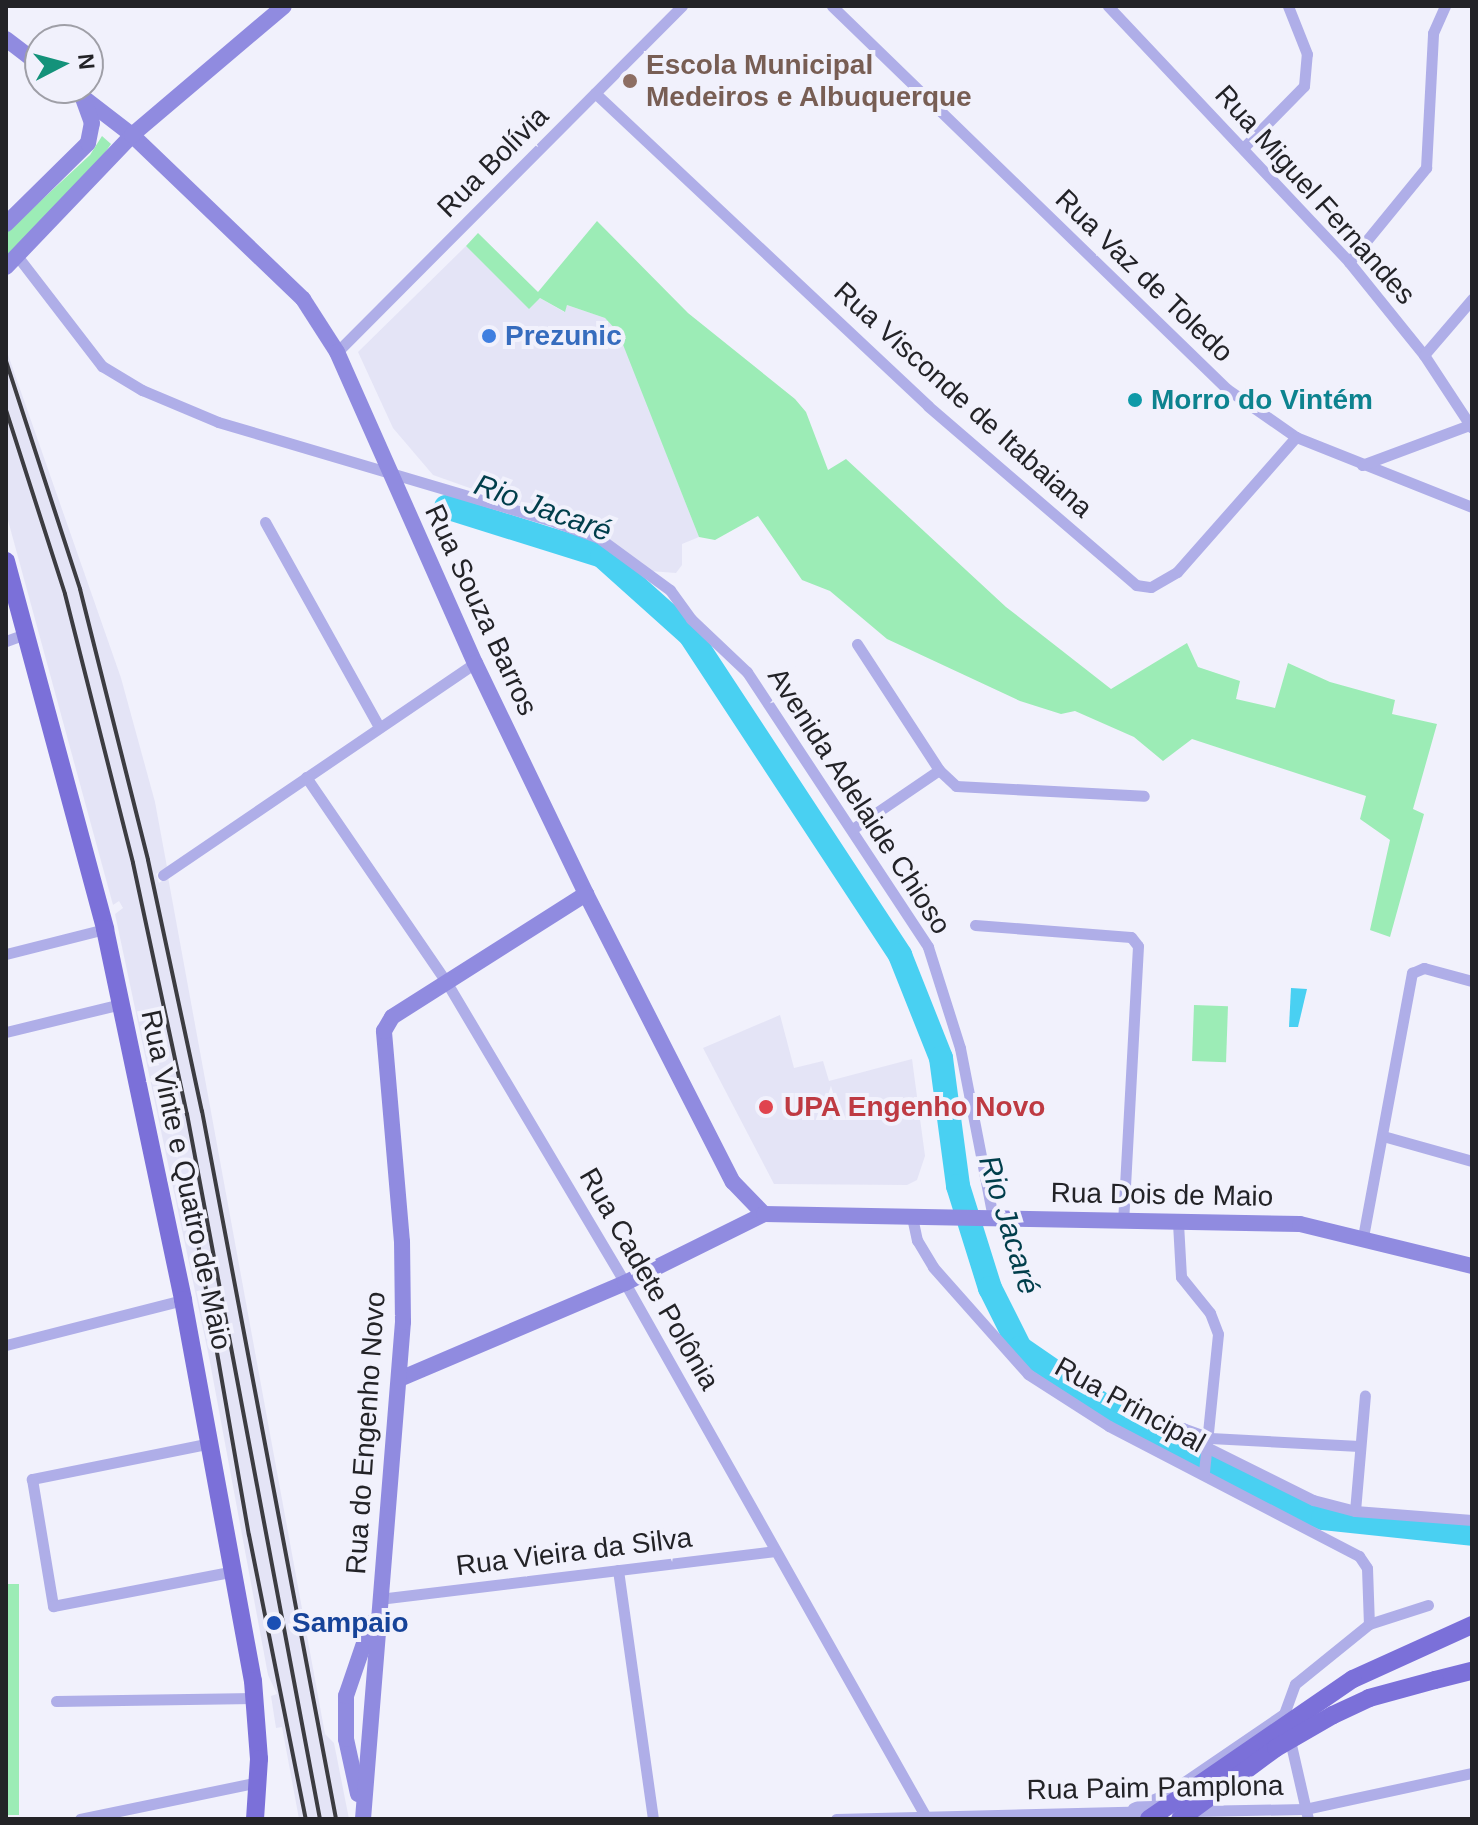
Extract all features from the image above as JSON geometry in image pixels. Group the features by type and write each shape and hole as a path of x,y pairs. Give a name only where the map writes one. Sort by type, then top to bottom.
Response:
{"main road":[{"path":"12,262 132,135 284,6"},
{"path":"6,39 24,53"},
{"path":"6,224 88,143 92,123 82,104"},
{"name":"Rua Souza Barros","path":"92,104 132,135 303,299 337,352 475,663 586,894 733,1182 764,1214"},
{"path":"113,120 145,123"},
{"name":"Rua Vinte e Quatro de Maio","path":"6,561 28,632 105,929 183,1300 235,1571 254,1698 259,1782 255,1819"},
{"name":"Rua do Engenho Novo","path":"362,1816 379,1603 402,1378 402,1242 382,1040 392,1017 586,894"},
{"name":"Rua Dois de Maio","path":"402,1378 625,1283 764,1214 1300,1224 1472,1266"},
{"name":"Rua do Engenho Novo","path":"362,1816 346,1739 346,1696 379,1603"},
{"path":"1149,1819 1353,1679 1472,1625"},
{"path":"1180,1819 1276,1748 1333,1715 1369,1698 1472,1671"}],"street":[{"name":"Rua Bolívia","path":"337,352 682,6"},
{"name":"Rua Vaz de Toledo","path":"832,6 1195,360 1296,437 1472,507"},
{"name":"Rua Miguel Fernandes","path":"1108,6 1245,146 1349,262 1424,355 1471,426"},
{"path":"1245,146 1304,86 1307,54 1288,6"},
{"path":"1349,262 1426,168 1433,33 1445,6"},
{"name":"Rua Visconde de Itabaiana","path":"595,93 928,406 1136,585 1151,587 1177,572 1296,437"},
{"name":"Avenida Adelaide Chioso","path":"12,262 112,373 181,410 599,538 670,590 691,619 747,672 911,916 940,974 986,1218"},
{"path":"1424,355 1472,299"},
{"path":"1362,465 1471,426"},
{"path":"265,522 378,725"},
{"path":"6,641 28,632"},
{"path":"857,644 939,770 962,788 1144,796"},
{"path":"163,875 378,725 475,663"},
{"path":"854,828 939,770"},
{"name":"Rua Cadete Polônia","path":"306,777 447,983 625,1283 926,1817"},
{"path":"975,925 1131,937 1138,946 1123,1222"},
{"path":"6,954 105,929"},
{"path":"1363,1237 1412,973 1424,968 1472,981"},
{"path":"6,1032 121,1004"},
{"path":"1383,1136 1472,1161"},
{"name":"Rua Principal","path":"912,1217 926,1258 1012,1361 1109,1426 1204,1470 1343,1547 1367,1568 1369,1624"},
{"path":"1178,1223 1181,1277 1210,1313 1218,1334 1209,1445 1204,1470"},
{"path":"6,1345 183,1300"},
{"path":"1355,1511 1365,1395"},
{"path":"1178,1433 1183,1428 1283,1488 1355,1511 1472,1520"},
{"path":"211,1443 32,1479 53,1606 235,1571"},
{"path":"1209,1445 1359,1446"},
{"name":"Rua Vieira da Silva","path":"379,1603 775,1551"},
{"path":"618,1570 653,1819"},
{"path":"1122,1812 1168,1793 1284,1714 1300,1677 1369,1624 1428,1605"},
{"path":"56,1701 254,1698"},
{"path":"1284,1714 1306,1814"},
{"name":"Rua Paim Pamplona","path":"836,1819 1122,1812 1306,1814 1472,1773"},
{"path":"80,1819 259,1782"}],"shaded area":[{"path":"466,246 529,308 540,298 564,312 567,305 605,318 619,332 699,537 682,544 682,565 676,573 650,571 589,530 433,475 393,428 358,352"},
{"path":"6,349 121,678 155,802 167,867 156,874 159,883 168,877 325,1734 334,1743 349,1819 299,1819 282,1727 276,1728 271,1696 277,1694 268,1675 209,1357 115,914 123,908 119,901 113,905 6,513"},
{"path":"780,1015 794,1068 823,1061 829,1081 912,1059 925,1156 917,1180 907,1185 774,1184 703,1048"}],"green space":[{"path":"102,136 111,144 95,167 6,257 6,233 90,155"},
{"path":"597,221 688,313 795,399 806,412 828,470 846,459 1006,607 1111,689 1187,643 1198,667 1240,681 1236,699 1275,708 1288,663 1330,682 1395,700 1392,714 1437,724 1413,809 1424,814 1390,937 1370,930 1390,840 1360,819 1366,796 1192,739 1163,761 1134,737 1075,711 1061,714 1020,701 887,639 830,591 802,580 758,516 715,540 699,537 618,332 605,318 567,305 565,312 540,298 529,309 466,246 478,233 538,292"},
{"path":"1194,1005 1228,1006 1226,1062 1192,1061"},
{"path":"6,1584 19,1584 19,1815 6,1815"}],"water":[{"path":"1291,988 1307,989 1298,1027 1289,1027"}],"waterway":[{"name":"Rio Jacaré","path":"446,507 602,556 690,635 900,955 941,1058 958,1186 990,1288 1020,1348 1106,1407 1248,1487 1323,1518 1472,1534"}],"railway":[{"path":"6,361 80,589 148,860 202,1111 336,1819"},
{"path":"6,410 65,594 133,863 187,1114 320,1819"},
{"path":"189,1192 249,1535 306,1819"}],"place":[{"name":"Escola Municipal Medeiros e Albuquerque","path":"630,81"},
{"name":"Prezunic","path":"489,336"},
{"name":"Morro do Vintém","path":"1135,400"},
{"name":"UPA Engenho Novo","path":"766,1107"},
{"name":"Sampaio","path":"274,1623"}]}
